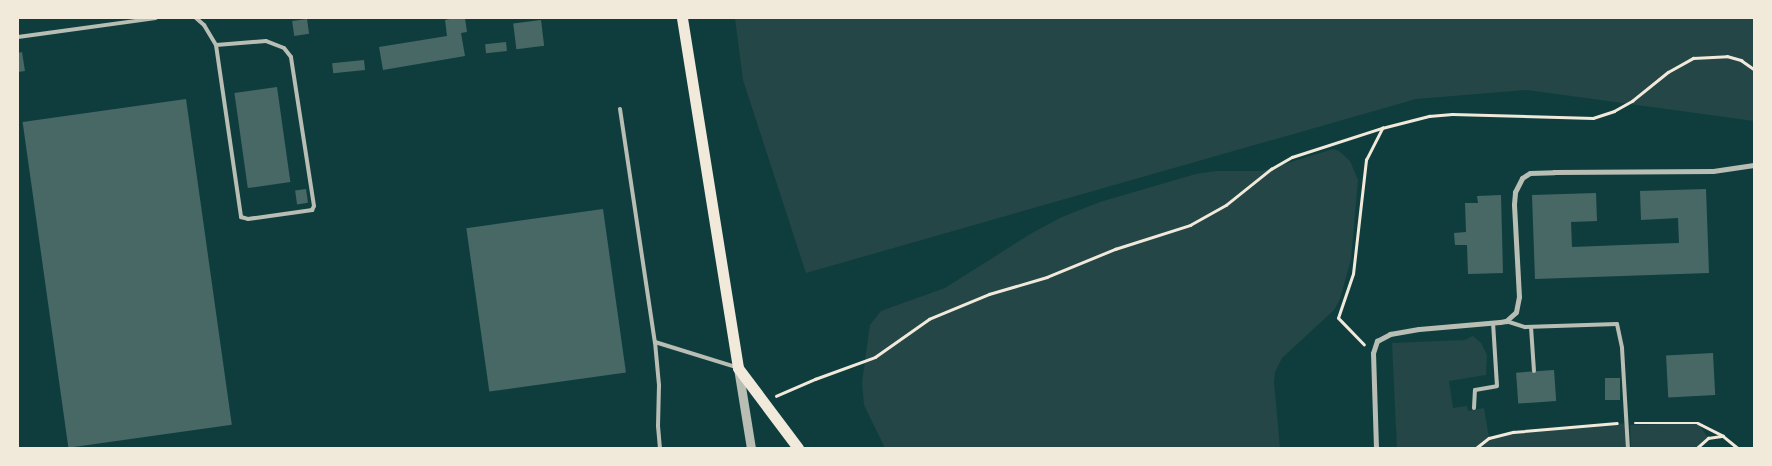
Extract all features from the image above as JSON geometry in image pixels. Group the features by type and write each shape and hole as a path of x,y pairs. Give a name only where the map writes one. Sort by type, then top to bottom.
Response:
{"main road":[{"path":"682,18 738,368 798,448"}],"street":[{"path":"1376,448 1373,353 1377,341 1390,334 1419,329 1493,323 1506,320 1516,312 1518,305 1514,204 1518,183 1525,175 1554,172 1722,170 1754,165"},
{"path":"738,368 751,448"}],"lane":[{"path":"18,37 156,18"},
{"path":"196,18 204,25 216,45 241,217 248,219 312,210 314,206 291,57 284,48 260,40 216,45"},
{"path":"620,110 656,342 660,448"},
{"path":"1506,320 1531,327 1617,324 1622,348 1628,448"},
{"path":"1474,408 1475,390 1497,386 1493,323"},
{"path":"1531,327 1534,371"},
{"path":"656,342 738,368"}],"path":[{"path":"762,402 815,378 875,357 929,319 989,294 1047,277 1115,250 1190,224 1230,202 1271,169 1292,157 1382,128 1429,116 1452,114 1593,118 1614,111 1632,101 1681,63 1693,58 1727,56 1741,60 1754,69"},
{"path":"1373,353 1338,318 1353,274 1366,160 1382,128"},
{"path":"1476,448 1489,438 1513,432 1627,423 1698,423 1723,436 1738,448"},
{"path":"1697,448 1708,438 1723,436"},
{"path":"1732,444 1733,448"}],"shaded area":[{"path":"735,18 1754,18 1754,121 1527,90 1416,99 806,273 743,80"},
{"path":"1333,149 1339,151 1350,161 1358,180 1351,259 1340,299 1334,310 1282,358 1275,372 1274,382 1280,448 885,448 864,405 862,382 870,325 881,311 945,288 1032,233 1062,217 1100,202 1196,174 1216,171 1262,171"},
{"path":"1473,336 1481,343 1487,355 1486,375 1449,381 1453,408 1467,406 1468,411 1484,408 1489,438 1513,432 1627,423 1628,448 1397,448 1392,343 1465,340"},
{"path":"1698,423 1708,438 1697,448 1631,448 1630,425"}],"building":[{"path":"465,18 467,32 461,33 465,56 383,70 379,47 447,36 445,20"},
{"path":"307,19 309,34 294,36 292,21"},
{"path":"541,20 544,46 516,49 513,23"},
{"path":"506,42 507,51 486,53 485,44"},
{"path":"22,52 25,71 18,72 18,53"},
{"path":"364,60 365,70 333,73 332,63"},
{"path":"277,87 290,182 248,188 234,93"},
{"path":"186,99 232,425 68,448 23,122"},
{"path":"306,189 308,203 297,204 295,191"},
{"path":"1706,189 1709,273 1535,279 1532,195 1596,193 1597,221 1571,222 1572,247 1679,243 1678,218 1641,220 1640,191"},
{"path":"1501,195 1503,273 1468,274 1467,245 1455,245 1454,233 1466,232 1465,203 1478,203 1477,196"},
{"path":"603,209 626,372 489,392 466,228"},
{"path":"1713,353 1715,395 1668,397 1666,355"},
{"path":"1554,370 1556,401 1518,404 1516,373"},
{"path":"1605,378 1620,378 1620,400 1605,400"}]}
